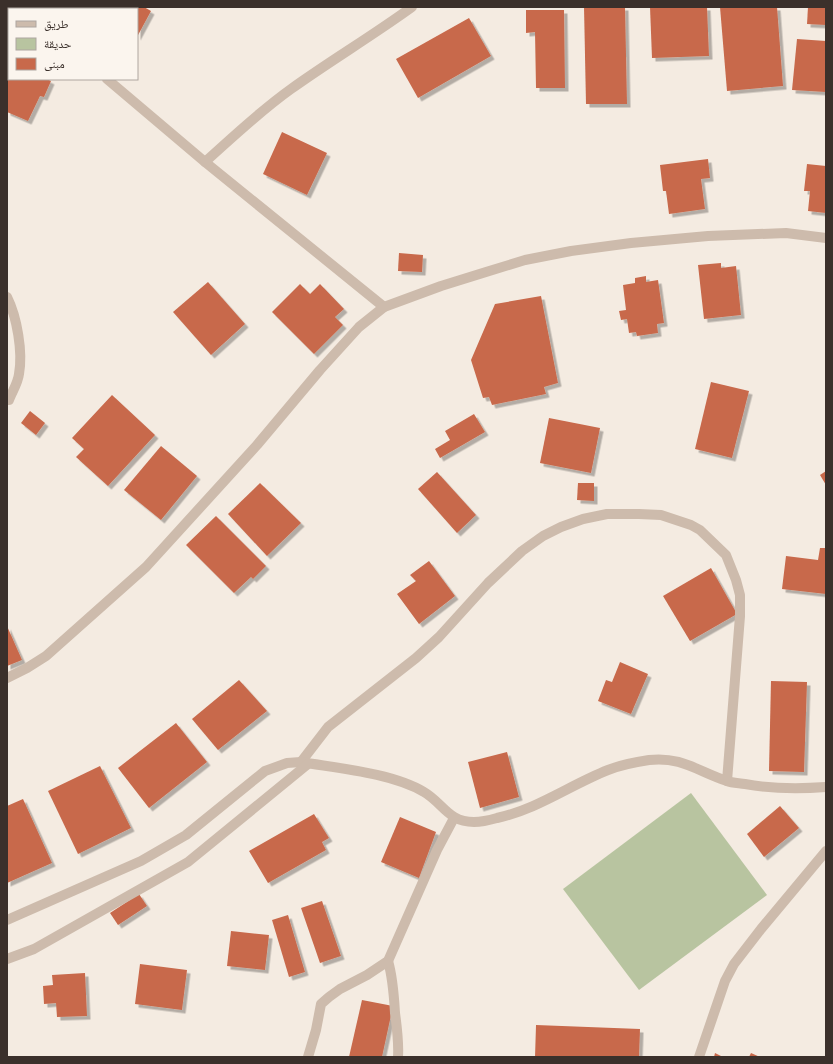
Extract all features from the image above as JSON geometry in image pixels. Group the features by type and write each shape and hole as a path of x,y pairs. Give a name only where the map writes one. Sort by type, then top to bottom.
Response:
{"street":[{"path":"205,162 250,121 290,89 379,31 412,7"},
{"path":"108,80 205,162 384,307"},
{"path":"7,678 46,656 146,567 247,456 359,326 384,307 441,286 518,262 571,251 631,243 708,236 786,233 826,238"},
{"path":"7,297 11,304 17,331 20,358 19,375 9,400 7,400"},
{"path":"7,959 34,949 188,862 212,844 304,763 328,727 422,653 439,637 488,583 522,551 543,536 561,527 583,519 607,514 661,515 700,530 726,555 740,595 740,616 727,781"},
{"path":"7,920 141,861 186,835 265,771 274,766 287,763 304,763 392,779 416,787 433,798 454,818 472,822 484,821 515,814 608,770 649,760 666,759 688,764 727,781 758,787 808,789 826,787"},
{"path":"308,1057 316,1030 321,1004 329,996 367,975 388,961 437,850 454,818"},
{"path":"699,1057 725,981 734,964 826,851"},
{"path":"388,961 393,988 398,1038 398,1057"}],"green space":[{"path":"691,793 767,895 639,990 563,889"}],"building":[{"path":"144,7 151,11 138,35 138,8 102,8"},
{"path":"584,7 625,7 627,104 586,104"},
{"path":"650,7 707,7 709,56 652,58"},
{"path":"720,7 777,7 783,86 727,91"},
{"path":"808,7 826,7 826,25 807,24"},
{"path":"526,10 564,10 565,88 536,88 535,32 526,33"},
{"path":"469,18 491,56 418,98 396,59"},
{"path":"797,39 826,41 826,92 792,90"},
{"path":"8,64 8,80 51,81 44,97 40,96 28,121 7,112"},
{"path":"282,132 327,153 307,195 263,174"},
{"path":"708,159 710,178 701,179 705,209 669,214 666,191 663,191 660,165"},
{"path":"807,164 826,166 826,213 808,211 810,191 804,191"},
{"path":"399,253 423,255 422,272 398,271"},
{"path":"721,263 721,268 736,266 741,315 704,319 698,265"},
{"path":"646,276 646,282 658,280 664,323 657,324 658,333 637,336 636,332 629,333 627,319 621,320 619,311 626,310 623,285 635,283 635,278"},
{"path":"208,282 245,324 211,355 173,312"},
{"path":"300,284 310,294 320,284 344,309 335,317 343,325 314,354 272,312"},
{"path":"541,296 558,383 544,387 546,394 492,405 489,397 483,398 471,360 495,304"},
{"path":"711,382 749,391 732,458 695,449"},
{"path":"112,395 155,435 108,486 76,457 84,449 72,438"},
{"path":"30,411 45,423 36,435 21,423"},
{"path":"474,414 485,432 440,458 435,449 450,440 445,431"},
{"path":"549,418 600,428 591,473 540,463"},
{"path":"161,446 197,476 161,520 124,490"},
{"path":"826,471 826,485 820,475"},
{"path":"437,472 476,515 457,533 418,489"},
{"path":"260,483 301,523 267,556 228,514"},
{"path":"578,483 594,483 594,501 577,500"},
{"path":"216,516 266,566 253,579 251,577 234,593 186,545"},
{"path":"820,548 826,548 826,594 782,589 786,556 818,560"},
{"path":"429,561 455,596 419,624 397,594 416,581 410,575"},
{"path":"711,568 737,614 690,641 663,596"},
{"path":"7,626 22,660 7,666"},
{"path":"620,662 648,674 631,714 598,701 606,680 612,682"},
{"path":"239,680 267,711 218,750 192,719"},
{"path":"771,681 807,682 804,772 769,771"},
{"path":"176,723 207,762 149,808 118,768"},
{"path":"507,752 519,797 480,808 468,762"},
{"path":"100,766 131,828 78,854 48,791"},
{"path":"23,799 52,863 7,883 7,806"},
{"path":"780,806 799,828 764,857 747,834"},
{"path":"314,814 329,838 322,842 326,850 268,883 249,851"},
{"path":"400,817 436,832 419,878 381,862"},
{"path":"139,894 147,906 118,925 110,913"},
{"path":"322,901 341,956 320,963 301,908"},
{"path":"288,915 305,972 289,977 272,920"},
{"path":"231,931 269,935 265,970 227,966"},
{"path":"140,964 187,970 182,1010 135,1004"},
{"path":"85,973 87,1016 57,1017 56,1003 44,1004 43,986 53,985 52,975"},
{"path":"362,1000 393,1006 382,1057 349,1057"},
{"path":"536,1025 640,1029 639,1057 535,1057"},
{"path":"715,1053 723,1057 714,1057"},
{"path":"751,1053 760,1057 749,1057"}]}
